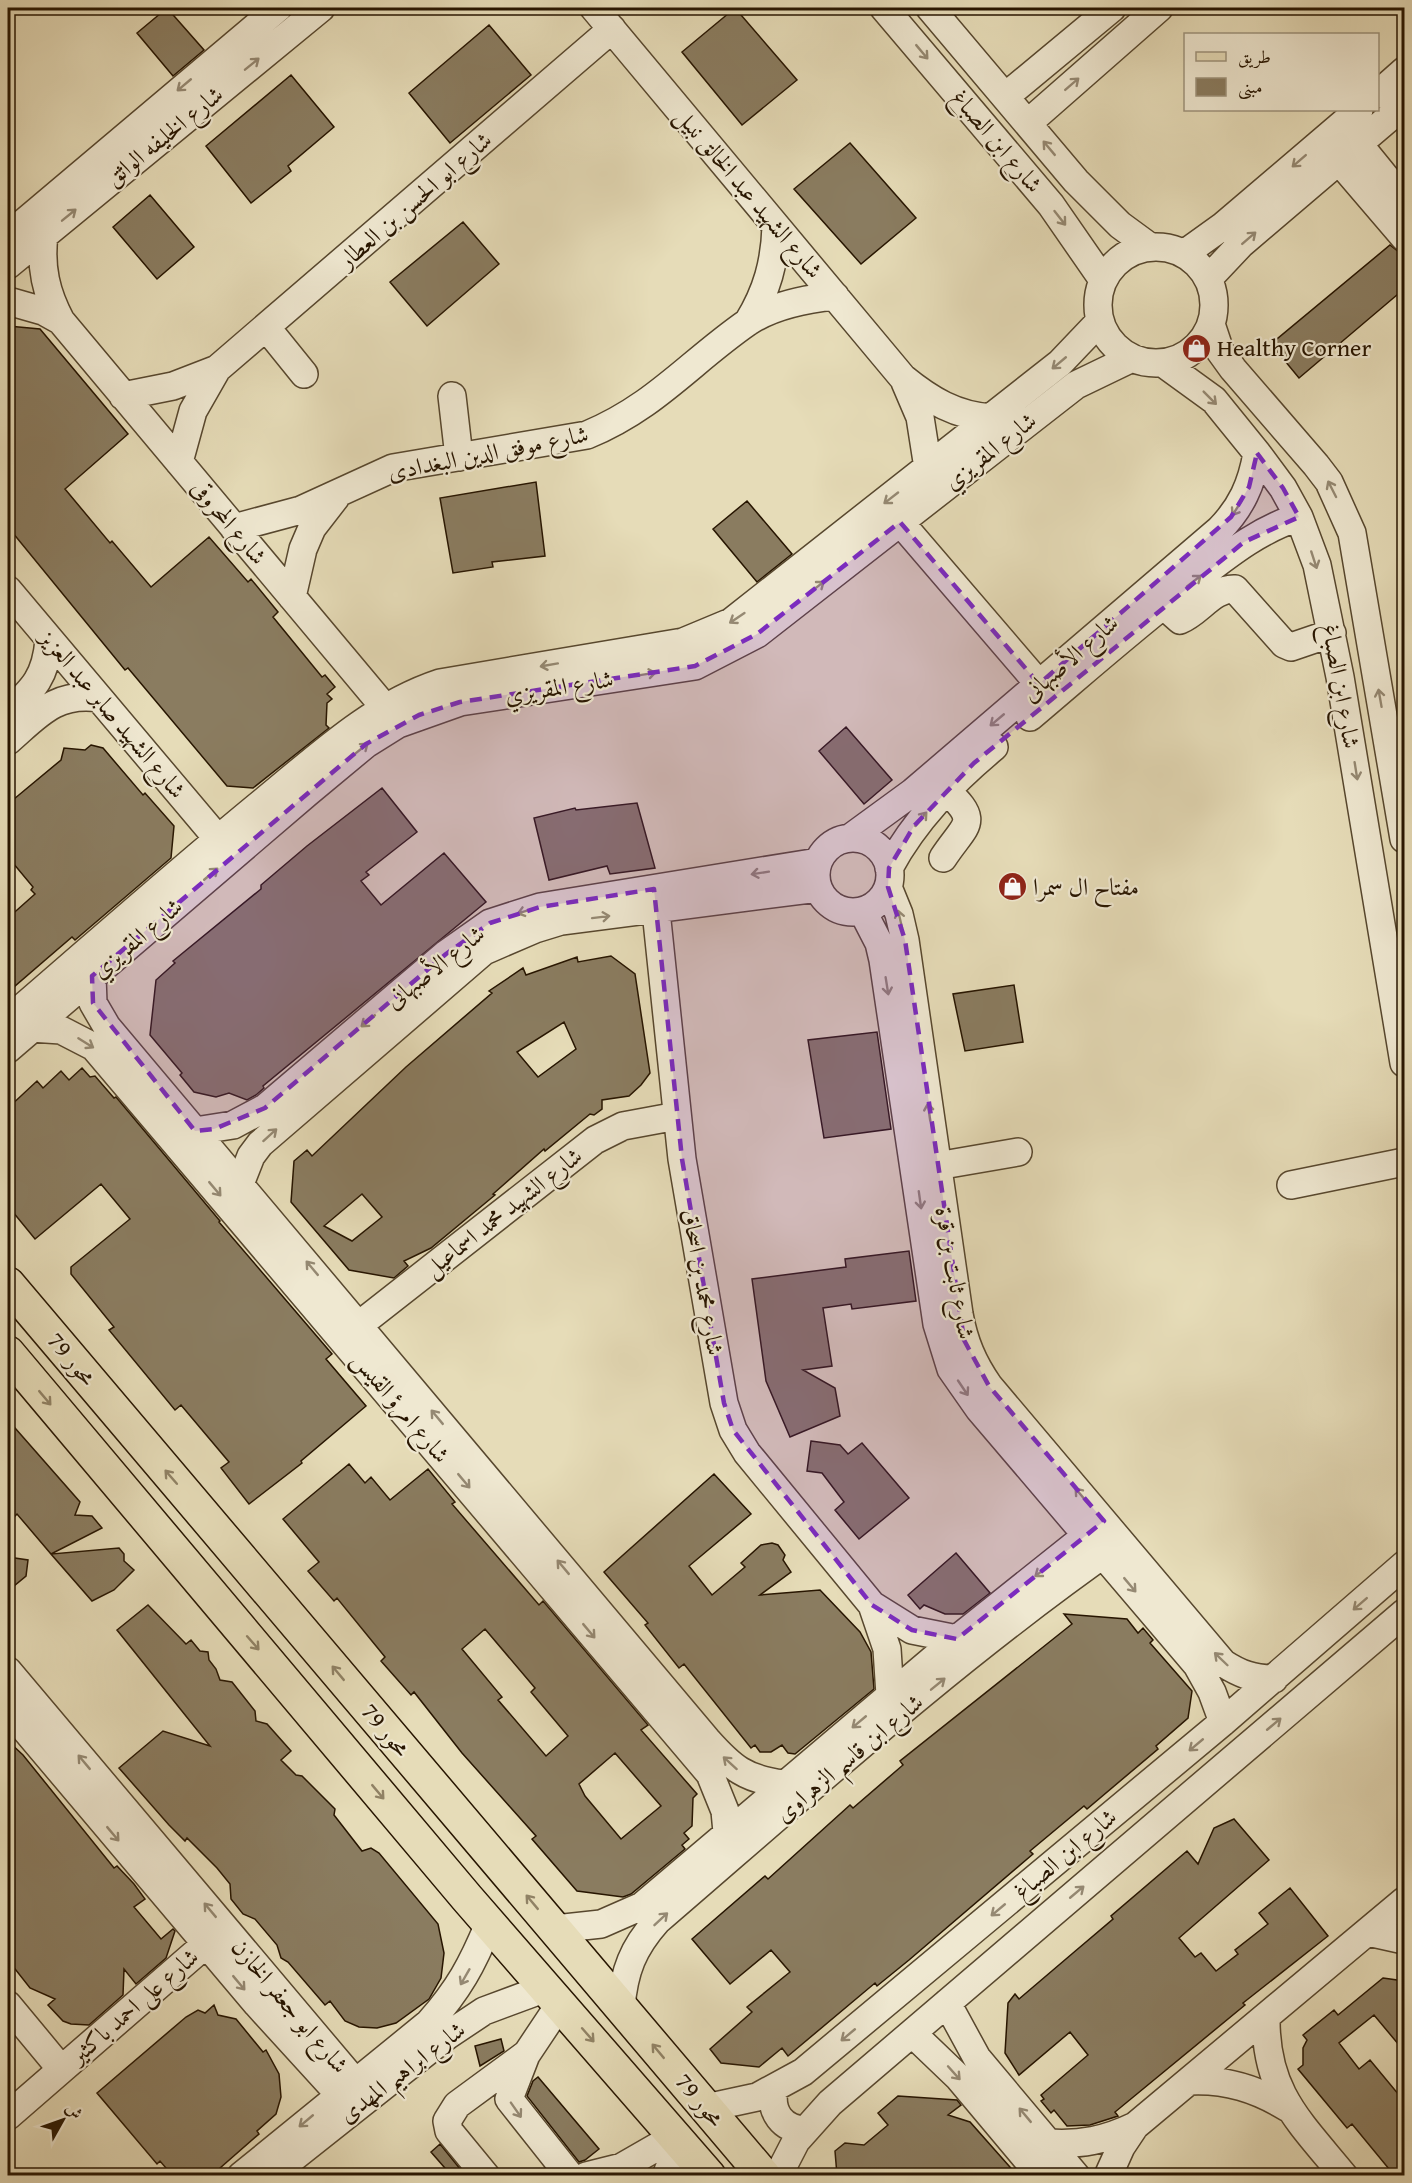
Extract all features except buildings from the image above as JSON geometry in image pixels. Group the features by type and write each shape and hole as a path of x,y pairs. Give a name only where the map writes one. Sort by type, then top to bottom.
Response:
{"main road":[{"name":"محور 79","path":"8,1284 764,2175"},
{"name":"محور 79","path":"8,1353 489,1924 709,2175"},
{"path":"174,1549 192,1550 200,1544 207,1527 200,1509"},
{"path":"228,1614 218,1594 217,1585 222,1577 237,1570 256,1577"}],"street":[{"name":"شارع الخليفه الواثق","path":"8,265 44,235 278,8"},
{"name":"شارع الخليفه الواثق","path":"8,236 321,8"},
{"name":"شارع الشهيد عبد الخالق نبيل","path":"594,8 903,378 933,401 948,409 977,417 992,418"},
{"name":"شارع ابن الصباغ","path":"884,8 1051,206 1103,280"},
{"name":"شارع ابن الصباغ","path":"930,8 1093,198 1120,225 1150,247"},
{"path":"1006,96 1112,8"},
{"path":"1028,123 1159,8"},
{"name":"شارع ابو الحسن بن العطار","path":"123,396 173,386 216,369 612,29"},
{"path":"1379,92 1404,71"},
{"path":"1184,254 1344,136 1404,105"},
{"path":"1344,136 1404,200"},
{"path":"1344,136 1404,237"},
{"path":"1208,279 1344,136"},
{"name":"شارع موفق الدين البغدادى","path":"748,322 770,276 777,226"},
{"name":"شارع المحروقى","path":"44,235 42,252 44,279 52,305 61,321 391,716"},
{"path":"1150,247 1167,248 1184,254 1202,269 1208,279 1214,301 1211,324 1198,346 1176,360 1163,363 1132,358 1118,349 1107,336 1100,321 1097,304 1103,280 1122,257 1150,247"},
{"name":"شارع موفق الدين البغدادى","path":"234,528 301,510 393,468 587,435 615,424 642,408 748,322 790,304 835,296"},
{"name":"شارع المحروقى","path":"8,301 42,311 61,321"},
{"name":"شارع المقريزي","path":"19,1024 92,976 366,744 414,692 440,683 683,642 716,630 745,612 992,418 1074,351 1100,321"},
{"name":"شارع ابن الصباغ","path":"1211,324 1220,351 1233,369 1329,482 1352,533 1404,839"},
{"path":"266,327 304,374"},
{"name":"شارع المقريزي","path":"8,1049 19,1024 218,839 356,726 391,716 460,702 695,666 757,634 1076,385 1132,358"},
{"name":"شارع ابن الصباغ","path":"1163,363 1214,400 1257,453 1283,488 1299,517 1317,565 1332,633 1404,1062"},
{"name":"شارع ابو الحسن بن العطار","path":"179,462 193,411 216,369"},
{"name":"شارع الشهيد عبد الخالق نبيل","path":"903,378 920,417 928,468"},
{"path":"452,396 459,457"},
{"name":"شارع الأصبهانى","path":"850,838 913,792 1231,517 1249,488 1257,453"},
{"name":"شارع موفق الدين البغدادى","path":"292,597 303,549 312,528 339,493"},
{"name":"شارع الأصبهانى","path":"889,877 914,826 974,763 1162,605 1244,542 1262,531 1299,517"},
{"path":"900,522 1039,684"},
{"path":"1162,605 1180,620 1217,593 1225,589 1234,589 1284,644 1291,647 1332,633"},
{"name":"شارع الشهيد صابر عبد العزيز","path":"8,590 218,839"},
{"path":"8,712 30,692 41,677 48,659 49,640"},
{"path":"8,741 44,709 61,699 80,695 99,698"},
{"path":"943,858 967,822 968,814 965,808 946,790"},
{"path":"850,838 871,843 879,849 889,877 883,898 863,912 844,912 828,903 818,875 831,846 850,838"},
{"name":"شارع الأصبهانى","path":"240,1184 251,1156 265,1139 484,951 526,932 561,921 656,911 818,875"},
{"name":"شارع الأصبهانى","path":"195,1131 232,1125 265,1108 446,954 490,924 540,907 818,875"},
{"name":"شارع ثابت بن قرة","path":"889,877 904,940 928,1157"},
{"name":"شارع محمد بن اسحاق","path":"656,911 677,1116 698,1257 724,1402 734,1430 747,1453 872,1605 912,1630 934,1637 957,1639"},
{"name":"شارع ثابت بن قرة","path":"863,912 879,943 928,1157 962,1332 974,1365 1197,1665 1212,1692 1223,1722"},
{"name":"شارع امرؤ القيس","path":"92,976 90,990 98,1016 240,1184 351,1331 710,1774 722,1802 727,1832"},
{"name":"شارع امرؤ القيس","path":"19,1024 61,1030 94,1047 351,1331 724,1759 739,1772 760,1781 783,1784"},
{"name":"شارع الشهيد محمد اسماعيل","path":"351,1331 595,1140 623,1126 677,1116"},
{"path":"928,1157 1018,1152"},
{"path":"1291,1185 1404,1162"},
{"name":"شارع ثابت بن قرة","path":"1104,1538 1223,1663 1238,1673 1255,1679 1274,1679"},
{"name":"شارع ابن قاسم الزهراوى","path":"621,2007 623,1983 636,1948 657,1921 837,1753 890,1695 957,1639 1104,1538"},
{"name":"شارع ابن قاسم الزهراوى","path":"555,1929 578,1928 607,1922 642,1906 783,1784 837,1753 1061,1584 1104,1538"},
{"name":"شارع ابن الصباغ","path":"706,2108 733,2104 774,2090 803,2073 1274,1679 1404,1566"},
{"name":"شارع محمد بن اسحاق","path":"872,1605 887,1649 890,1695"},
{"name":"شارع ابن الصباغ","path":"778,2175 805,2130 830,2103 1404,1613"},
{"name":"شارع ابو جعفر الخازن","path":"8,1671 351,2093"},
{"name":"شارع ابو جعفر الخازن","path":"8,1709 206,1944 351,2093"},
{"path":"1049,2143 1084,2143 1102,2140 1135,2126 1404,1901"},
{"path":"607,1922 616,1941 636,1948"},
{"name":"شارع ابراهيم المهدى","path":"270,2175 351,2093 429,2023 455,1994 470,1970 489,1924"},
{"path":"1368,1932 1404,1940"},
{"name":"شارع على احمد باكثير","path":"8,2116 206,1944"},
{"path":"553,1996 509,2099 570,2175"},
{"name":"شارع ابراهيم المهدى","path":"241,2175 351,2093 484,2011 553,1996"},
{"path":"947,2002 977,2058 1076,2175"},
{"path":"8,2005 62,2069"},
{"path":"1266,2017 1271,2067 1288,2108 1344,2175"},
{"path":"912,2032 948,2066 1041,2175"},
{"path":"486,2175 449,2131 447,2121 456,2105 526,2055"},
{"path":"1189,2081 1222,2081 1237,2085 1257,2091 1288,2108"},
{"path":"774,2090 773,2104 778,2118 790,2128 805,2130"},
{"path":"1108,2175 1116,2155 1135,2126"},
{"path":"586,2175 617,2171 678,2138"},
{"path":"666,2175 678,2138"}],"highlighted area":[{"path":"1257,453 1283,488 1299,517 1244,542 974,763 914,826 889,868 888,887 905,940 964,1340 989,1386 1104,1521 957,1639 912,1630 872,1605 733,1430 724,1403 682,1159 654,889 540,907 490,923 446,954 265,1108 214,1129 195,1131 93,1003 92,976 366,744 419,715 460,702 695,666 757,634 900,522 1039,684 1231,517 1249,487"}],"place":[{"name":"Healthy Corner","path":"1196,348"},
{"name":"مفتاح ال سمرا","path":"1012,887"}]}
